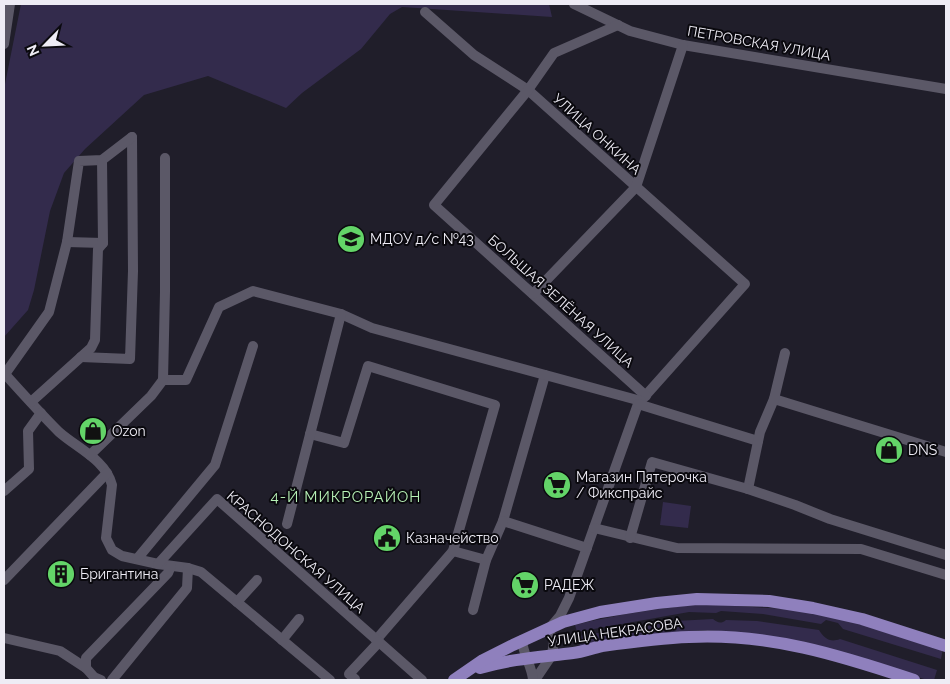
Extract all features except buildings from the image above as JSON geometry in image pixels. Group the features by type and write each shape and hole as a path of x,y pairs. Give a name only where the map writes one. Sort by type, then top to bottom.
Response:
{"main road":[{"name":"УЛИЦА НЕКРАСОВА","path":"454,680 483,660 563,622 600,612 697,599 769,601 814,608 862,619 946,646"},
{"name":"УЛИЦА НЕКРАСОВА","path":"466,673 502,662 573,653 601,646 689,637 732,638 775,642 810,648 914,680"}],"street":[{"path":"4,44 10,4"},
{"name":"ПЕТРОВСКАЯ УЛИЦА","path":"574,4 630,31 683,45 946,89"},
{"name":"УЛИЦА ОНКИНА","path":"425,12 474,55 528,90 745,284 642,401"},
{"path":"528,90 554,53 618,25"},
{"path":"533,294 636,187 683,45"},
{"name":"БОЛЬШАЯ ЗЕЛЁНАЯ УЛИЦА","path":"528,90 434,205 533,294 642,401"},
{"path":"81,357 130,359 133,271 132,137 102,160 79,161 67,242 49,312 4,374 61,433 90,455 107,473 112,485 106,538 112,550 122,556 201,572 330,680"},
{"path":"90,455 151,396 163,380 165,158"},
{"path":"31,402 91,348 96,340 98,249 103,243 102,160"},
{"path":"67,242 103,243"},
{"path":"163,380 186,380 220,307 253,291 341,314 372,328 642,401 758,441"},
{"path":"287,524 341,314"},
{"path":"137,559 215,465 253,346"},
{"path":"748,490 760,432 774,399 785,353"},
{"path":"310,434 344,443 368,366 495,405 454,551 349,674 354,680"},
{"path":"473,610 486,560 503,521 544,375"},
{"path":"774,399 946,452"},
{"path":"534,680 552,655 554,641 548,630 560,616 569,598 642,401"},
{"path":"4,491 29,469 28,431 41,413"},
{"path":"630,538 652,462 795,504 830,519 946,555"},
{"path":"4,580 107,473"},
{"name":"КРАСНОДОНСКАЯ УЛИЦА","path":"158,564 217,499 422,680"},
{"path":"503,521 587,548"},
{"path":"594,528 677,548 861,549 946,575"},
{"path":"454,551 486,560"},
{"path":"86,668 86,658 168,573 171,566"},
{"path":"112,680 187,588 188,568"},
{"path":"237,602 257,580"},
{"path":"282,640 299,619"},
{"path":"4,638 60,651 86,668 94,677 101,680"},
{"path":"522,640 522,648 534,680"}],"shaded area":[{"path":"21,4 549,4 552,17 402,7 390,14 361,49 302,93 286,108 208,76 144,95 85,149 64,173 50,211 34,290 28,310 4,337 4,89"},
{"path":"663,502 691,506 688,528 660,525"},
{"path":"704,604 786,609 836,616 943,648 941,659 843,629 838,623 826,620 821,624 763,614 721,611 716,613 689,612 577,632 575,625 639,612"},
{"path":"713,619 720,622 726,620 757,621 819,630 830,640 840,639 937,670 934,680 927,680 868,661 742,633 705,630 664,633 580,647 578,636 676,621"}],"place":[{"name":"МДОУ д/с №43","path":"351,239"},
{"name":"Ozon","path":"93,431"},
{"name":"DNS","path":"889,450"},
{"name":"Магазин Пятерочка / Фикспрайс","path":"557,485"},
{"name":"Казначейство","path":"387,538"},
{"name":"Бригантина","path":"61,574"},
{"name":"РАДЕЖ","path":"525,585"}],"district":[{"name":"4-Й МИКРОРАЙОН","path":"346,497"}]}
